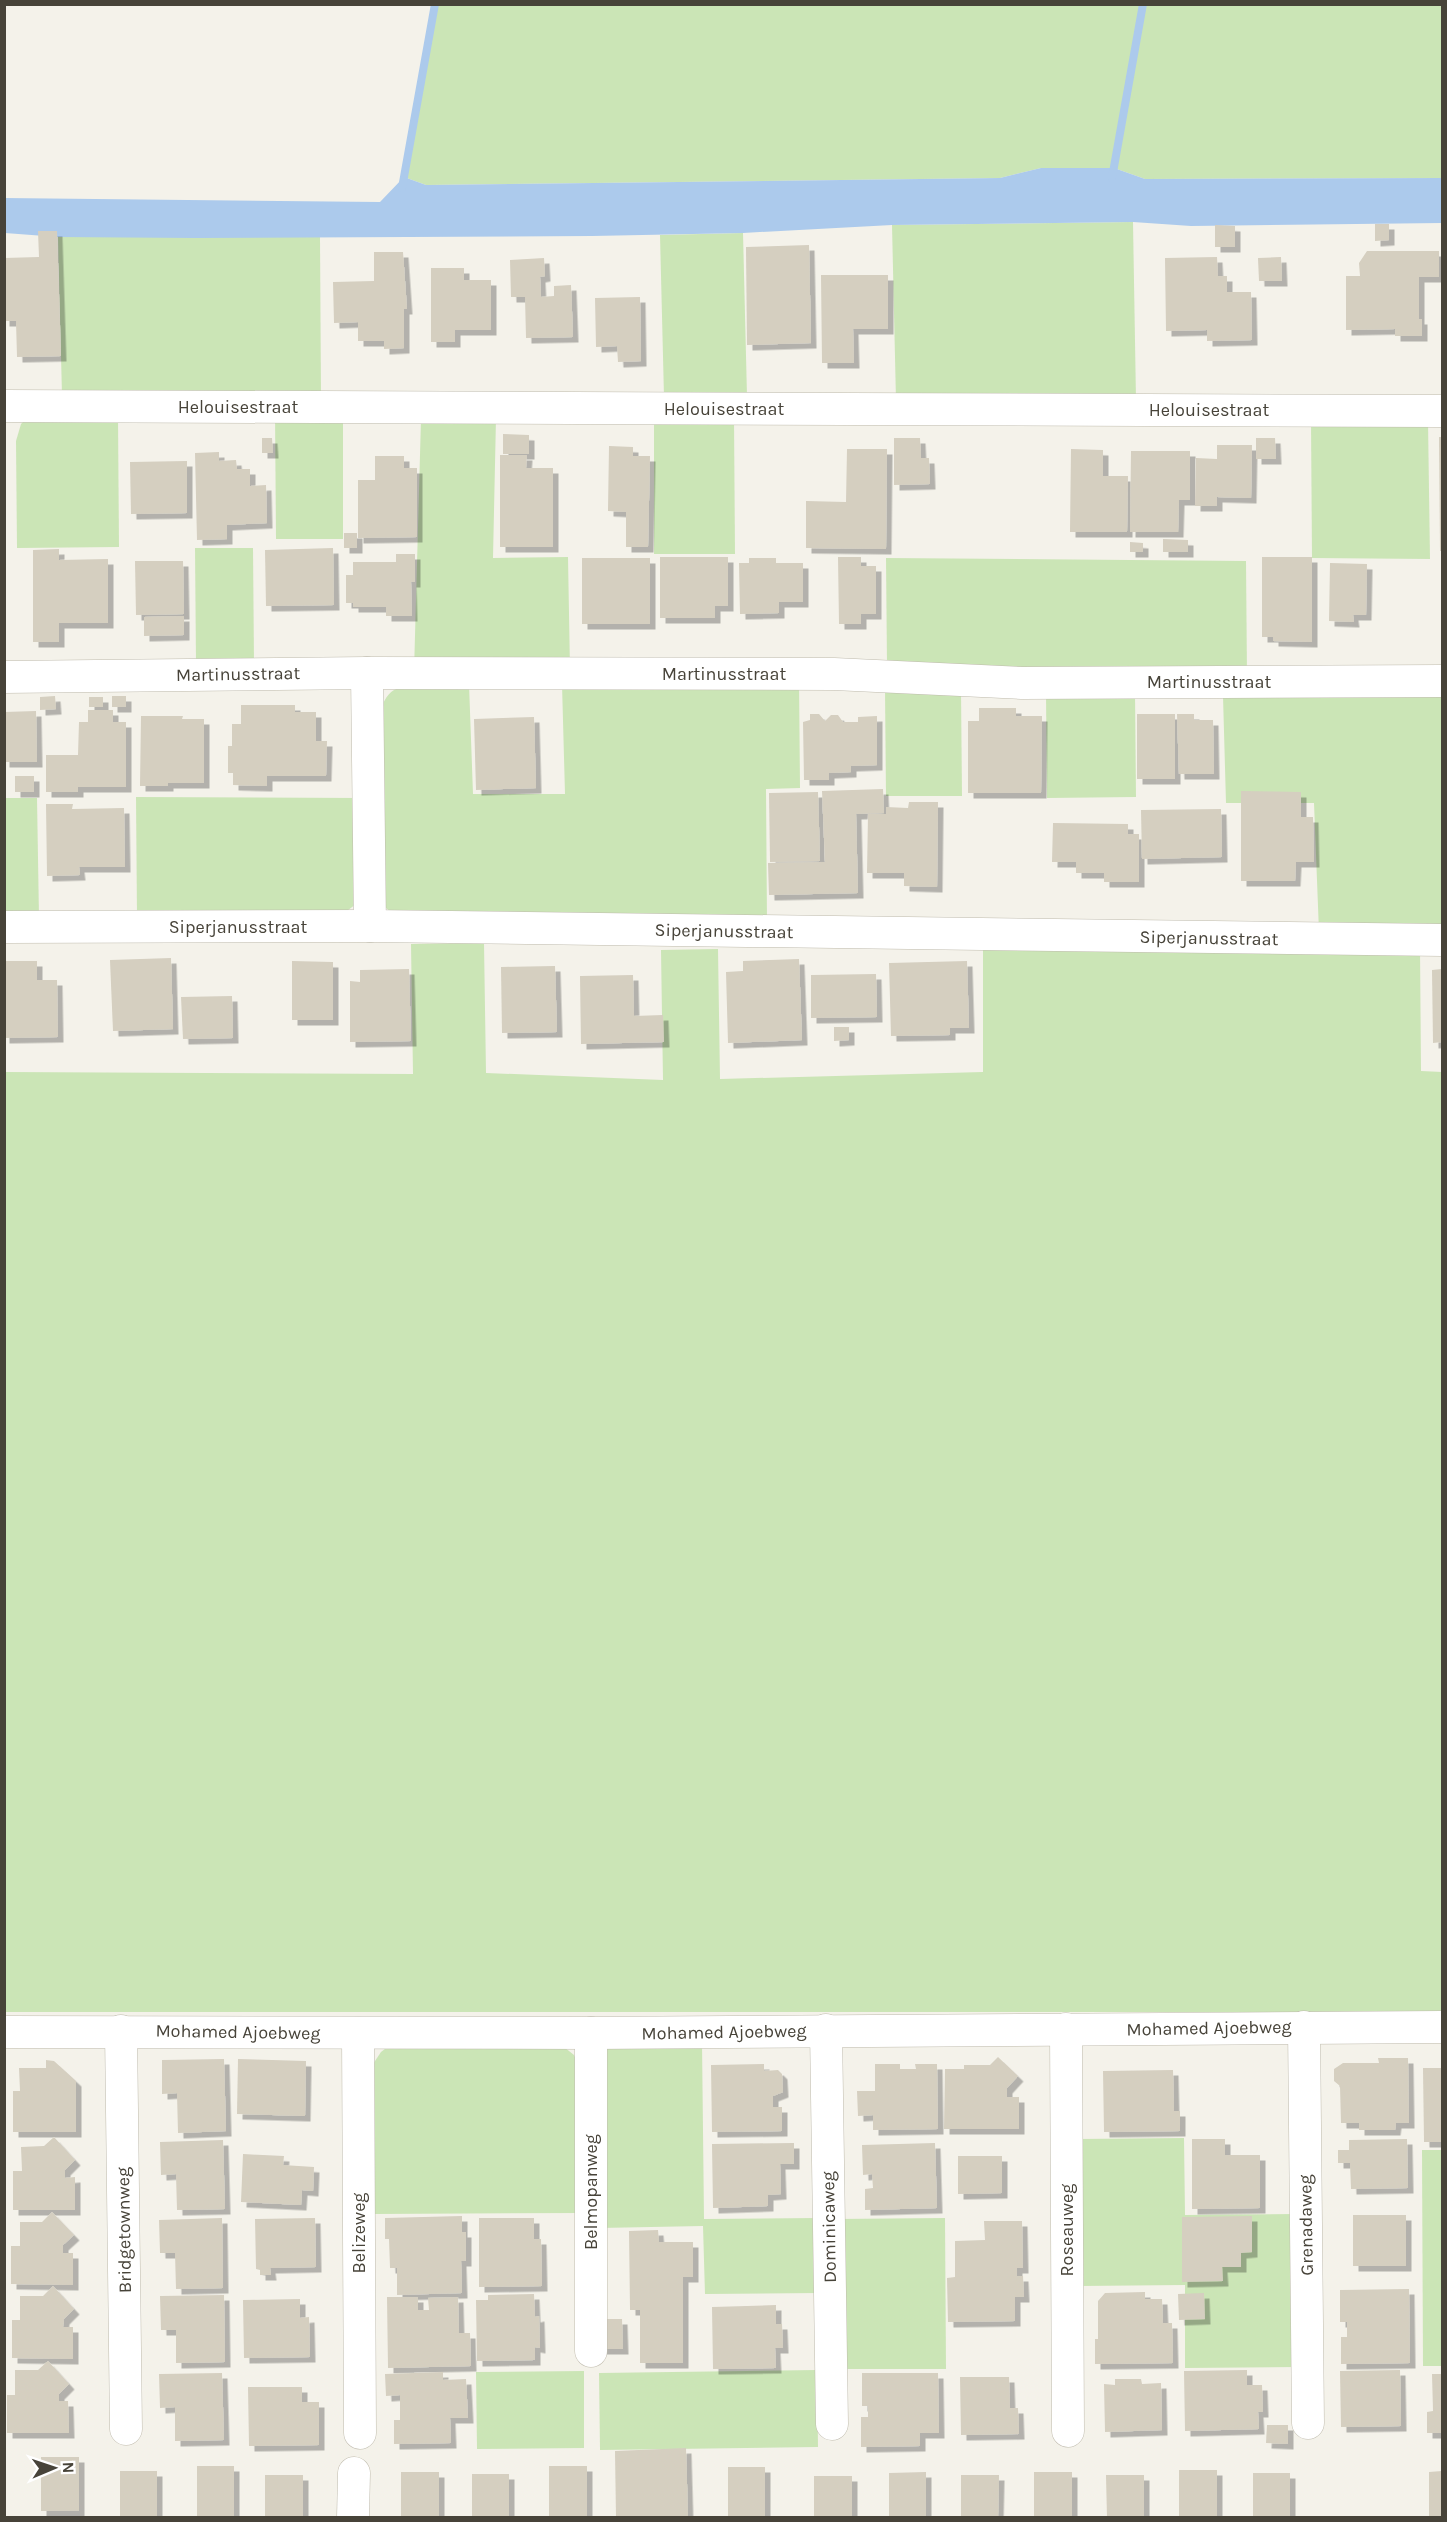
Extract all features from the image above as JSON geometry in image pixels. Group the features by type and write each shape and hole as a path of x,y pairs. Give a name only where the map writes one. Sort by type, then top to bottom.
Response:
{"street":[{"name":"Helouisestraat","path":"4,406 1443,411"},
{"name":"Martinusstraat","path":"4,677 367,673 834,674 1022,683 1443,681"},
{"path":"367,673 370,926"},
{"name":"Siperjanusstraat","path":"4,927 370,926 1443,940"},
{"name":"Grenadaweg","path":"1304,2027 1308,2423"},
{"name":"Mohamed Ajoebweg","path":"4,2032 591,2033 1443,2027"},
{"name":"Roseauweg","path":"1066,2029 1068,2432"},
{"name":"Dominicaweg","path":"826,2030 832,2424"},
{"name":"Bridgetownweg","path":"122,2031 126,2429"},
{"name":"Belizeweg","path":"358,2033 360,2433"},
{"name":"Belmopanweg","path":"591,2033 591,2351"},
{"path":"353,2517 354,2474"}],"green space":[{"path":"435,5 1442,5 1442,178 1145,179 1114,168 1041,168 1000,178 426,185 404,177"},
{"path":"1133,222 1136,400 896,401 892,225"},
{"path":"743,233 747,396 664,397 660,235"},
{"path":"58,237 320,237 321,397 62,395"},
{"path":"275,411 343,411 343,539 276,539"},
{"path":"28,417 118,417 119,547 17,548 16,441 21,424"},
{"path":"496,418 493,558 568,557 570,670 414,672 421,419"},
{"path":"654,418 734,418 735,554 654,554"},
{"path":"1311,421 1428,421 1430,559 1312,558"},
{"path":"195,548 253,548 254,663 196,663"},
{"path":"886,558 1246,561 1247,677 887,665"},
{"path":"799,679 800,788 766,789 767,923 395,915 382,905 379,713 387,697 394,690 420,684 469,684 473,794 565,794 562,684"},
{"path":"885,690 961,690 962,796 886,796"},
{"path":"1135,693 1136,797 1047,798 1046,694"},
{"path":"1442,695 1442,933 1319,932 1314,803 1226,803 1223,696"},
{"path":"136,797 361,798 356,904 343,914 137,917"},
{"path":"4,798 37,798 39,918 5,919"},
{"path":"484,943 486,1073 663,1080 661,950 718,949 720,1079 983,1072 983,948 1420,947 1421,1071 1442,1072 1442,2012 5,2012 5,1072 413,1074 411,944"},
{"path":"702,2042 704,2219 818,2218 819,2293 705,2294 703,2226 599,2228 600,2047"},
{"path":"390,2045 564,2047 574,2055 581,2070 581,2213 374,2214 373,2064 381,2052"},
{"path":"1184,2138 1185,2215 1296,2214 1297,2367 1185,2368 1185,2285 1079,2286 1078,2139"},
{"path":"1422,2150 1442,2150 1442,2366 1423,2366"},
{"path":"945,2218 946,2369 837,2369 836,2219"},
{"path":"817,2370 818,2447 600,2450 599,2373"},
{"path":"584,2371 584,2448 477,2449 476,2372"}],"water":[{"path":"1041,168 1114,168 1145,179 1442,178 1442,223 1191,226 1133,222 892,225 743,233 592,236 196,238 58,237 5,233 4,198 380,202 404,177 426,185 1000,178"}],"building":[{"path":"1375,224 1389,224 1389,240 1375,241"},
{"path":"1215,225 1235,226 1235,247 1215,247"},
{"path":"38,231 57,231 61,356 17,357 16,321 4,321 4,258 39,257"},
{"path":"809,245 811,343 747,345 746,247"},
{"path":"1367,251 1439,251 1439,277 1419,277 1419,319 1422,319 1422,336 1395,336 1395,329 1346,330 1346,276 1360,276 1359,263"},
{"path":"374,252 403,252 407,309 404,309 404,348 384,349 384,341 358,341 358,322 334,323 333,282 374,281"},
{"path":"1217,257 1218,276 1227,276 1227,292 1251,292 1252,340 1207,341 1207,330 1166,331 1165,258"},
{"path":"1281,257 1282,281 1259,281 1258,258"},
{"path":"544,258 545,276 540,277 541,297 554,296 554,286 571,285 573,337 526,338 525,297 511,297 510,260"},
{"path":"431,268 464,268 464,280 491,280 491,330 455,330 455,342 431,342"},
{"path":"821,275 888,275 888,329 853,329 854,363 822,363"},
{"path":"640,297 641,361 618,362 617,346 596,347 595,298"},
{"path":"503,434 529,435 529,454 503,454"},
{"path":"1439,437 1442,437 1442,551 1440,551"},
{"path":"262,438 272,438 273,453 262,453"},
{"path":"894,438 920,438 921,458 929,458 930,484 894,485"},
{"path":"1256,438 1275,438 1276,459 1256,459"},
{"path":"1217,445 1252,445 1251,498 1217,497 1217,506 1195,506 1196,458 1217,459"},
{"path":"609,446 633,447 633,456 650,456 648,547 626,547 626,512 608,511"},
{"path":"847,449 887,449 886,549 806,548 806,501 846,502"},
{"path":"1071,449 1103,450 1103,476 1128,476 1127,532 1070,532"},
{"path":"1131,451 1190,451 1190,500 1179,500 1178,532 1130,532"},
{"path":"219,452 219,461 236,460 237,469 250,469 250,486 266,485 267,523 227,525 227,539 197,540 195,453"},
{"path":"500,455 527,455 526,468 553,468 553,547 500,547"},
{"path":"375,456 404,456 404,468 417,468 417,537 358,538 358,480 375,480"},
{"path":"187,461 187,513 131,514 130,462"},
{"path":"344,533 357,533 357,548 344,548"},
{"path":"1163,539 1188,540 1188,552 1163,552"},
{"path":"1130,542 1143,543 1143,552 1130,552"},
{"path":"333,548 334,605 266,606 265,550"},
{"path":"59,549 59,560 108,559 108,623 59,623 59,642 33,642 33,550"},
{"path":"396,554 415,554 415,582 411,582 412,616 386,616 386,607 353,607 353,603 346,603 346,575 353,575 353,562 396,562"},
{"path":"660,557 728,557 728,606 715,606 715,618 660,618"},
{"path":"838,557 861,557 861,566 876,566 876,614 861,614 861,624 839,624"},
{"path":"1262,557 1312,557 1312,642 1273,641 1273,637 1262,637"},
{"path":"582,558 650,558 650,624 582,624"},
{"path":"749,558 776,558 776,563 803,563 803,602 779,602 779,613 740,614 739,563 749,563"},
{"path":"135,561 183,561 184,614 136,615"},
{"path":"1330,563 1367,564 1366,615 1353,615 1354,622 1329,621"},
{"path":"184,616 184,635 144,636 144,617"},
{"path":"55,696 56,709 40,710 40,697"},
{"path":"112,696 126,696 126,707 112,707"},
{"path":"89,697 103,697 103,707 89,707"},
{"path":"241,705 295,705 295,712 316,712 316,741 327,741 326,776 267,776 267,786 233,785 233,773 228,773 228,746 232,746 232,724 241,724"},
{"path":"979,708 1016,708 1016,716 1042,716 1041,793 968,793 968,721 979,721"},
{"path":"88,710 113,710 113,722 126,722 126,787 78,787 78,792 46,792 46,755 78,755 79,722 88,722"},
{"path":"36,711 37,762 4,762 4,712"},
{"path":"810,714 819,714 825,721 831,715 838,715 843,722 858,722 858,717 877,716 877,765 851,766 851,772 829,773 829,780 804,780 803,722 810,720"},
{"path":"1137,714 1175,714 1175,779 1137,779"},
{"path":"1177,714 1194,714 1194,720 1213,720 1214,774 1179,774"},
{"path":"141,716 183,716 182,719 204,719 204,783 140,786"},
{"path":"534,717 536,788 476,790 474,719"},
{"path":"15,776 34,776 34,792 15,792"},
{"path":"883,789 884,813 856,814 858,893 769,895 768,863 825,862 822,791"},
{"path":"1241,791 1301,792 1301,817 1313,817 1314,862 1296,862 1295,881 1241,881"},
{"path":"818,792 820,861 770,862 769,793"},
{"path":"909,802 938,802 937,887 904,886 904,873 867,873 868,814 886,814 886,807 908,808"},
{"path":"46,804 73,804 72,809 124,808 125,867 79,867 80,875 47,876"},
{"path":"1221,809 1222,857 1142,859 1141,810"},
{"path":"1053,823 1128,824 1128,834 1139,834 1139,882 1104,882 1104,873 1076,873 1076,862 1052,862"},
{"path":"171,958 173,1029 113,1031 110,960"},
{"path":"799,959 802,1040 728,1043 726,972 743,971 743,961"},
{"path":"4,961 37,961 37,980 57,980 58,1037 4,1038"},
{"path":"292,961 333,962 333,1020 292,1020"},
{"path":"967,961 969,1028 950,1028 950,1035 891,1036 889,963"},
{"path":"555,966 557,1032 502,1033 501,967"},
{"path":"409,969 411,1041 350,1042 350,981 360,982 360,970"},
{"path":"1442,969 1442,1042 1433,1043 1432,970"},
{"path":"876,974 877,1017 811,1018 811,975"},
{"path":"633,975 634,1016 663,1015 664,1042 581,1044 580,976"},
{"path":"232,996 233,1038 183,1039 181,997"},
{"path":"834,1027 849,1027 849,1040 834,1041"},
{"path":"998,2057 1018,2076 1007,2088 1007,2097 1019,2097 1019,2129 944,2129 945,2069 964,2069 964,2065 990,2065"},
{"path":"1378,2058 1408,2058 1409,2123 1396,2123 1395,2130 1359,2130 1359,2123 1341,2123 1340,2086 1334,2081 1334,2069 1343,2063 1379,2063"},
{"path":"224,2059 226,2131 178,2133 177,2093 162,2094 162,2060"},
{"path":"238,2059 306,2061 305,2116 237,2114"},
{"path":"46,2060 54,2061 76,2081 76,2132 13,2132 13,2091 20,2091 19,2068 46,2068"},
{"path":"764,2064 764,2071 778,2070 782,2074 783,2092 773,2096 773,2107 782,2107 782,2131 712,2132 711,2065"},
{"path":"875,2064 900,2064 900,2069 916,2069 915,2064 937,2064 938,2129 873,2130 873,2115 858,2116 857,2091 875,2091"},
{"path":"1423,2068 1442,2068 1442,2142 1424,2142"},
{"path":"1173,2070 1174,2111 1180,2111 1180,2131 1104,2132 1103,2071"},
{"path":"54,2137 75,2160 65,2170 65,2178 75,2177 75,2210 13,2210 13,2171 22,2171 21,2147 44,2146"},
{"path":"1192,2139 1225,2139 1225,2155 1260,2155 1260,2208 1192,2209"},
{"path":"1407,2139 1408,2188 1351,2189 1350,2163 1338,2163 1338,2150 1349,2150 1349,2140"},
{"path":"223,2140 225,2209 177,2210 176,2174 161,2175 160,2142"},
{"path":"794,2143 794,2164 780,2164 781,2194 768,2195 768,2206 713,2208 712,2144"},
{"path":"935,2143 937,2208 865,2210 865,2189 873,2188 872,2174 863,2175 862,2145"},
{"path":"243,2154 284,2156 283,2165 314,2167 313,2191 302,2190 301,2205 241,2202"},
{"path":"958,2156 1002,2156 1002,2193 958,2194"},
{"path":"52,2212 74,2235 63,2245 63,2253 73,2253 73,2285 11,2284 11,2246 20,2246 20,2222 42,2222"},
{"path":"1353,2215 1406,2215 1406,2266 1353,2266"},
{"path":"462,2216 462,2232 466,2232 466,2261 461,2261 462,2293 397,2295 397,2268 390,2268 389,2239 385,2239 385,2218"},
{"path":"1252,2216 1252,2252 1241,2253 1241,2267 1222,2267 1223,2281 1182,2282 1182,2217"},
{"path":"222,2218 223,2288 176,2289 175,2253 160,2253 159,2220"},
{"path":"315,2218 316,2267 270,2268 271,2275 260,2275 260,2270 256,2269 255,2219"},
{"path":"479,2218 534,2218 534,2239 541,2239 542,2286 479,2287"},
{"path":"984,2221 1022,2221 1023,2268 1017,2268 1017,2276 1023,2276 1024,2297 1015,2297 1015,2321 948,2322 947,2278 955,2277 955,2241 985,2240"},
{"path":"658,2230 659,2242 693,2242 693,2277 683,2277 683,2363 640,2363 640,2310 630,2310 629,2231"},
{"path":"53,2286 74,2309 64,2319 63,2327 73,2327 73,2359 12,2358 12,2320 20,2320 20,2296 43,2296"},
{"path":"1409,2289 1410,2363 1341,2364 1341,2337 1347,2337 1347,2322 1340,2322 1340,2290"},
{"path":"1145,2292 1145,2299 1162,2299 1163,2323 1172,2323 1173,2363 1095,2364 1095,2339 1098,2339 1098,2301 1105,2293"},
{"path":"1204,2293 1205,2319 1179,2320 1178,2294"},
{"path":"534,2294 535,2317 539,2316 540,2348 535,2347 535,2360 477,2361 476,2300 488,2300 488,2295"},
{"path":"224,2295 225,2362 176,2363 176,2330 161,2330 160,2296"},
{"path":"387,2297 418,2297 418,2310 429,2310 428,2298 458,2297 459,2333 470,2333 471,2366 388,2368"},
{"path":"300,2299 300,2318 309,2317 310,2357 244,2358 243,2300"},
{"path":"776,2305 776,2324 782,2324 783,2348 775,2348 776,2368 713,2369 712,2307"},
{"path":"600,2319 622,2319 623,2349 600,2349"},
{"path":"48,2361 69,2384 59,2394 59,2401 68,2401 69,2433 7,2433 7,2395 15,2395 15,2370 38,2370"},
{"path":"1247,2370 1247,2385 1262,2385 1263,2412 1258,2412 1259,2429 1185,2431 1184,2371"},
{"path":"1400,2370 1401,2426 1341,2427 1340,2371"},
{"path":"443,2372 443,2380 466,2379 468,2418 450,2418 451,2443 394,2444 394,2420 400,2420 400,2395 386,2396 385,2374"},
{"path":"222,2373 224,2440 175,2441 175,2407 160,2408 159,2374"},
{"path":"862,2373 938,2373 939,2433 920,2433 920,2446 861,2447 861,2417 868,2417 868,2406 862,2406"},
{"path":"1432,2374 1442,2374 1442,2433 1427,2433 1427,2412 1433,2411"},
{"path":"960,2377 1009,2377 1010,2408 1018,2408 1019,2434 961,2435"},
{"path":"1115,2379 1141,2379 1142,2384 1161,2383 1162,2430 1105,2432 1104,2384 1115,2385"},
{"path":"248,2387 302,2387 302,2402 319,2402 319,2445 249,2446"},
{"path":"1267,2425 1288,2425 1288,2444 1266,2443"},
{"path":"686,2448 688,2518 616,2518 615,2451"},
{"path":"41,2457 79,2457 79,2511 41,2511"},
{"path":"197,2466 234,2466 234,2518 197,2518"},
{"path":"549,2466 587,2466 587,2518 549,2518"},
{"path":"728,2467 765,2467 765,2518 728,2518"},
{"path":"1179,2470 1217,2470 1217,2518 1179,2518"},
{"path":"120,2471 157,2471 157,2518 120,2518"},
{"path":"1442,2471 1442,2518 1429,2518 1429,2472"},
{"path":"401,2472 439,2472 439,2518 401,2518"},
{"path":"926,2472 926,2518 889,2518 889,2473"},
{"path":"1034,2472 1072,2472 1072,2518 1034,2518"},
{"path":"1253,2473 1290,2473 1290,2518 1253,2518"},
{"path":"472,2474 509,2474 509,2518 472,2518"},
{"path":"265,2475 303,2475 303,2518 265,2518"},
{"path":"961,2475 999,2475 998,2518 961,2518"},
{"path":"1106,2475 1144,2475 1144,2518 1107,2518"},
{"path":"814,2476 852,2476 852,2518 814,2518"}],"waterway":[{"path":"402,188 435,4"},
{"path":"1112,178 1143,4"}]}
